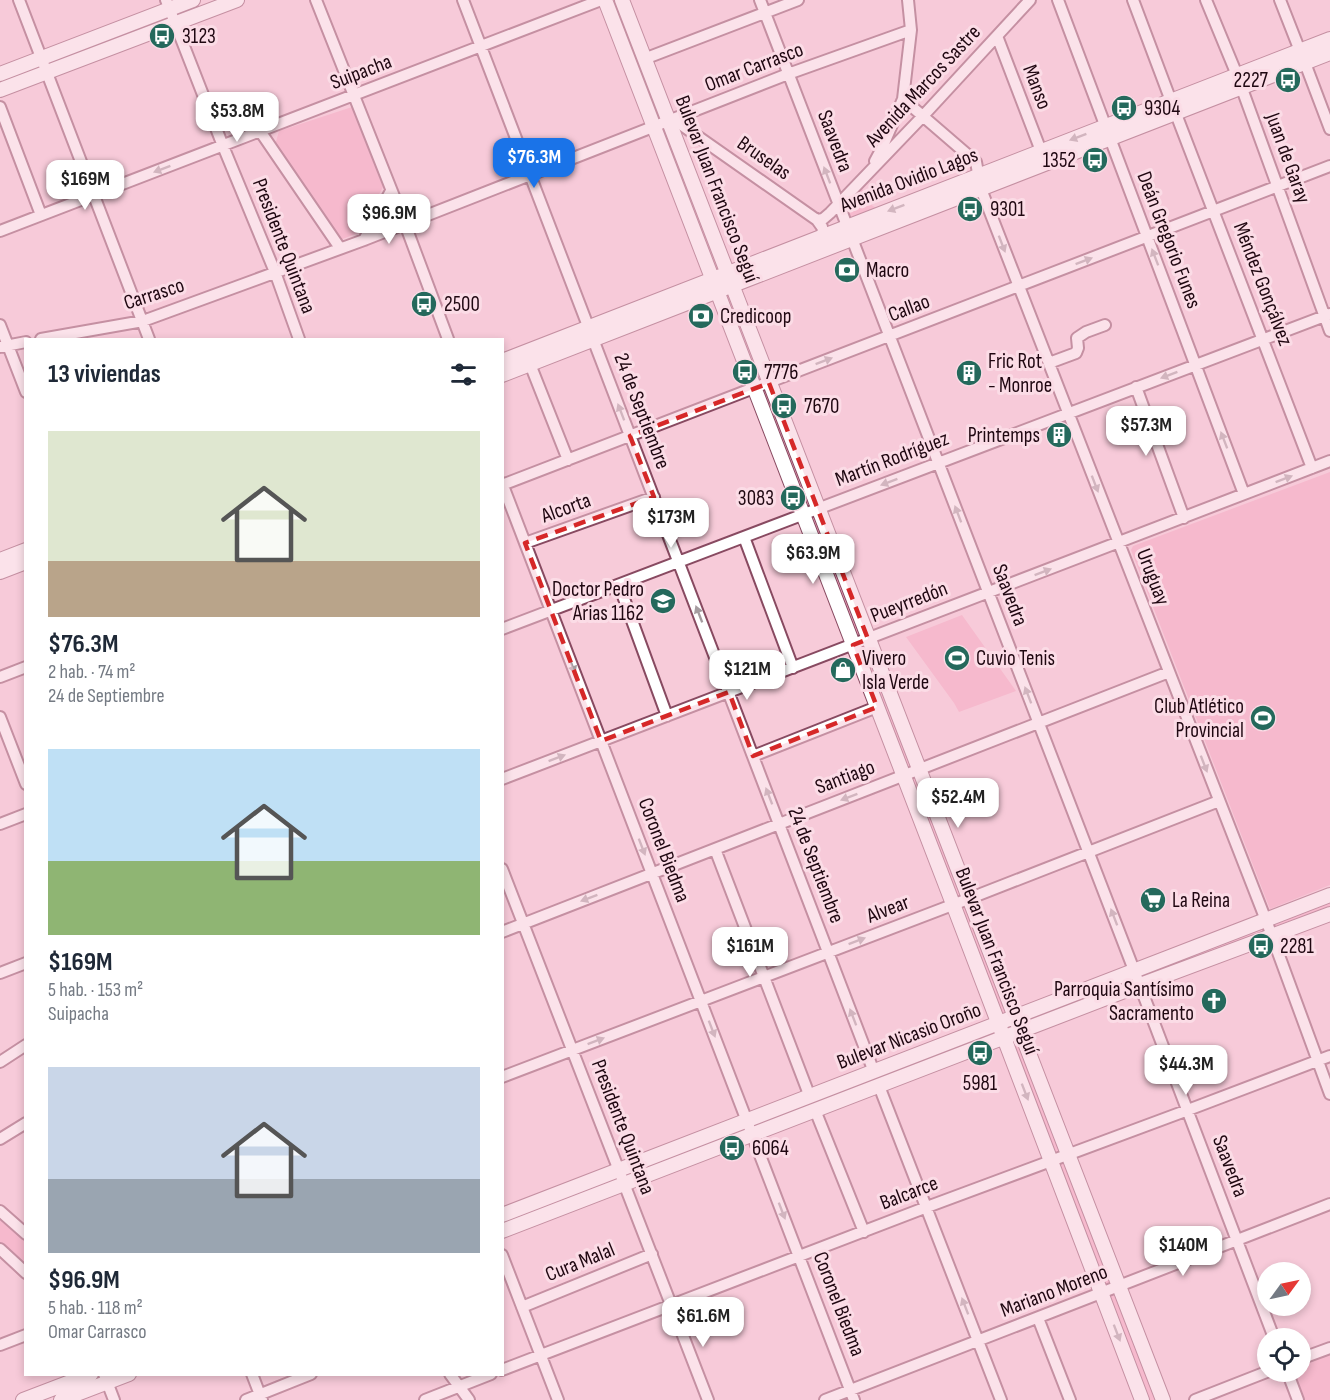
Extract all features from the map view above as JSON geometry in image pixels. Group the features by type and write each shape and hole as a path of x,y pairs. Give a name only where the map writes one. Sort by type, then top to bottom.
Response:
{"main road":[{"path":"0,74 168,5 193,0"},
{"path":"0,90 237,0"},
{"name":"Bulevar Juan Francisco Seguí","path":"603,0 953,904 1142,1400"},
{"name":"Bulevar Juan Francisco Seguí","path":"622,0 644,59 671,120 729,280 1163,1400"},
{"name":"Avenida Ovidio Lagos","path":"504,360 591,333 1239,82 1302,57 1330,39"},
{"name":"Avenida Ovidio Lagos","path":"1302,57 1330,53"},
{"name":"Avenida Ovidio Lagos","path":"979,183 1041,152 1108,132"},
{"name":"Avenida Ovidio Lagos","path":"729,280 824,236 850,233"},
{"name":"Avenida Ovidio Lagos","path":"504,374 530,364 591,333"},
{"path":"0,560 24,551"},
{"path":"0,572 24,563"},
{"name":"Bulevar Nicasio Oroño","path":"504,1230 748,1121 1330,895"},
{"name":"Bulevar Nicasio Oroño","path":"504,1214 753,1134 1330,914"},
{"path":"23,1400 86,1376"},
{"path":"61,1400 114,1377"}],"street":[{"path":"19,0 149,338"},
{"path":"316,0 448,338"},
{"name":"24 de Septiembre","path":"463,0 874,1072"},
{"name":"Suipacha","path":"0,231 603,0"},
{"name":"Saavedra","path":"760,0 1271,1328"},
{"path":"644,59 798,0"},
{"path":"865,177 882,148 903,99 911,30 908,0"},
{"name":"Avenida Marcos Sastre","path":"817,220 823,219 839,204 1030,0"},
{"name":"Deán Gregorio Funes","path":"1058,0 1244,494"},
{"name":"Méndez Gonçálvez","path":"1133,0 1312,468"},
{"name":"Juan de Garay","path":"1206,0 1327,315 1330,331"},
{"path":"1280,0 1330,129"},
{"name":"Presidente Quintana","path":"168,5 299,338"},
{"name":"Omar Carrasco","path":"274,272 364,240 788,74 911,30"},
{"name":"Manso","path":"997,36 1041,152"},
{"name":"Uruguay","path":"903,99 976,162 979,183 1018,286 1272,937 1330,1094"},
{"path":"0,107 41,215"},
{"name":"Bruselas","path":"671,120 817,220"},
{"path":"260,131 340,248"},
{"name":"Callao","path":"504,485 1330,166"},
{"path":"364,240 391,191"},
{"path":"817,220 824,236"},
{"name":"Carrasco","path":"47,338 143,321 274,272"},
{"name":"Martín Rodríguez","path":"504,628 1327,315"},
{"path":"0,325 4,346 24,388"},
{"path":"1049,363 1074,354 1077,350 1077,338 1105,325"},
{"path":"4,346 24,342"},
{"path":"530,364 568,460"},
{"path":"1136,387 1184,518"},
{"name":"Pueyrredón","path":"504,778 1330,461"},
{"name":"Coronel Biedma","path":"504,488 852,1395"},
{"name":"Alcorta","path":"525,543 654,497"},
{"path":"744,537 793,668"},
{"path":"619,585 667,716"},
{"path":"0,676 24,668"},
{"name":"Santiago","path":"504,931 1169,672"},
{"path":"753,756 877,707"},
{"path":"0,717 24,779"},
{"name":"Alvear","path":"504,1076 1219,801"},
{"path":"0,824 24,815"},
{"path":"715,849 810,1097"},
{"name":"Presidente Quintana","path":"504,874 708,1400"},
{"path":"0,973 24,964"},
{"path":"0,1062 24,1046"},
{"name":"Balcarce","path":"504,1369 1330,1056"},
{"path":"879,1086 1001,1400"},
{"path":"815,1110 864,1232"},
{"path":"0,1139 24,1124"},
{"name":"Mariano Moreno","path":"825,1400 852,1395 978,1341 1330,1204"},
{"path":"0,1211 24,1232"},
{"path":"0,1249 24,1271"},
{"name":"Cura Malal","path":"522,1306 652,1254"},
{"path":"504,1261 558,1400"},
{"path":"1038,1318 1070,1400"},
{"path":"0,1345 24,1336"},
{"path":"1311,1355 1330,1348"},
{"path":"253,1376 261,1397"},
{"path":"246,1400 261,1397 307,1376"},
{"path":"452,1376 469,1400"},
{"path":"425,1400 486,1376"},
{"path":"1195,1400 1257,1376"},
{"path":"114,1377 114,1400"},
{"path":"1291,1382 1298,1400"},
{"path":"1226,1388 1231,1400"}],"highlighted area":[{"path":"769,383 868,639 853,645 877,707 753,756 729,692 601,741 525,543 654,497 630,436"}],"shaded area":[{"path":"605,0 622,0 1014,1017 1330,895 1330,914 1020,1032 1163,1400 1142,1400 1004,1038 504,1231 504,1215 998,1024"},
{"path":"352,107 383,187 358,233 340,240 275,145 279,131"},
{"path":"859,189 864,191 862,195 867,202 876,208 852,217 846,208"},
{"name":"Club Atlético Provincial","path":"1330,472 1330,885 1270,909 1131,550 1133,546"},
{"name":"Cuvio Tenis","path":"962,615 1016,691 959,712 906,637"},
{"path":"0,1214 24,1237 24,1268 0,1245"},
{"path":"1330,1348 1330,1400 1298,1400 1291,1382 1311,1382 1311,1355"}],"place":[{"name":"3123","path":"162,36"},
{"name":"2227","path":"1288,80"},
{"name":"9304","path":"1124,108"},
{"name":"1352","path":"1095,160"},
{"name":"9301","path":"970,209"},
{"name":"Macro","path":"847,270"},
{"name":"2500","path":"424,304"},
{"name":"Credicoop","path":"701,316"},
{"name":"7776","path":"745,372"},
{"name":"Fric Rot - Monroe","path":"969,373"},
{"name":"7670","path":"784,406"},
{"name":"Printemps","path":"1059,435"},
{"name":"3083","path":"793,498"},
{"name":"Doctor Pedro Arias 1162","path":"663,601"},
{"name":"Cuvio Tenis","path":"957,658"},
{"name":"Vivero Isla Verde","path":"843,670"},
{"name":"Club Atlético Provincial","path":"1263,718"},
{"name":"La Reina","path":"1153,900"},
{"name":"2281","path":"1261,946"},
{"name":"Parroquia Santísimo Sacramento","path":"1214,1001"},
{"name":"5981","path":"980,1053"},
{"name":"6064","path":"732,1148"}]}
